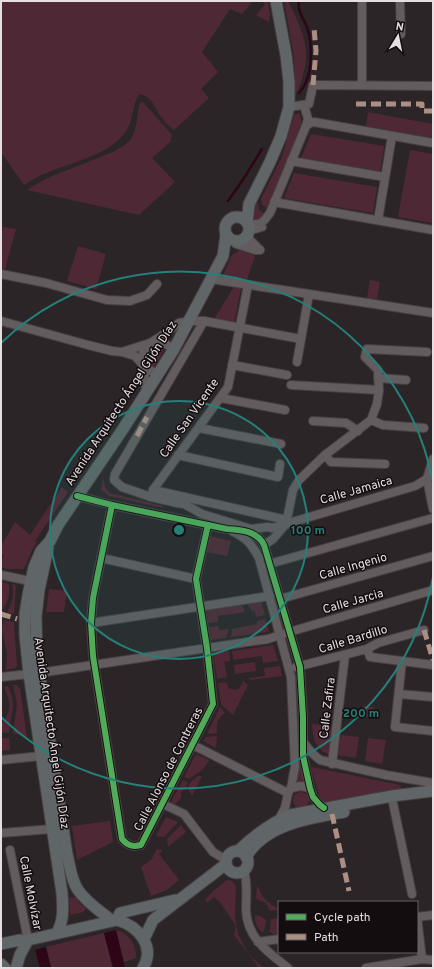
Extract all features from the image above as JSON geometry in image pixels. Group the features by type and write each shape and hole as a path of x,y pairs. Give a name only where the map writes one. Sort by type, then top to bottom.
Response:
{"main road":[{"name":"Avenida Arquitecto Ángel Gijón Díaz","path":"57,933 64,911 41,756 34,674 36,616 39,590 50,541 58,525 174,349 223,256 244,233 249,204 273,156 281,136 289,107 289,82 286,55 276,1"},
{"name":"Avenida Arquitecto Ángel Gijón Díaz","path":"223,256 226,224 249,204"},
{"path":"226,235 234,240 244,233 243,219 233,217"},
{"name":"Avenida Arquitecto Ángel Gijón Díaz","path":"50,541 41,551 30,581 25,614 25,635 34,674 67,854 72,875 78,890 88,902 114,920 127,923 137,929 144,939"},
{"path":"242,854 247,843 279,819 290,815 392,796 433,791"},
{"path":"242,854 263,837 300,822 332,814 393,803 428,799 433,800"},
{"path":"143,968 146,963 147,951 144,939 153,920 226,862 228,854 234,851 242,854 248,864 244,870 237,873 230,870 226,862"},
{"path":"1,944 20,940 27,941 114,920 120,913 142,909 182,898"},
{"path":"16,968 20,955 27,941"},
{"path":"1,964 5,968"}],"street":[{"path":"362,1 362,86"},
{"path":"400,1 401,34"},
{"path":"289,107 309,104 313,85 433,86"},
{"path":"244,233 267,224 274,202 308,120 304,105"},
{"path":"306,126 314,122 433,143"},
{"path":"378,220 392,136"},
{"path":"291,161 385,177"},
{"path":"274,202 433,230"},
{"path":"244,233 261,251 255,250 244,233"},
{"path":"1,274 46,282 107,300 130,301 147,295 157,284"},
{"path":"211,279 433,313"},
{"name":"Calle San Vicente","path":"152,493 178,455 228,388 248,285"},
{"path":"297,362 309,294"},
{"path":"1,321 88,346 122,352 135,356 143,365 157,375"},
{"path":"204,321 115,474 114,480 122,487 287,522 293,490 299,480 325,455 371,420 377,404 379,390 378,370 365,357 367,349 427,352"},
{"path":"146,393 143,352 150,343 179,323 204,321 301,339"},
{"path":"122,352 150,343 162,342 174,349"},
{"path":"232,365 287,375"},
{"path":"378,378 406,380"},
{"path":"291,385 379,390"},
{"path":"221,398 285,410"},
{"path":"371,420 383,425 424,428"},
{"path":"313,421 346,423 358,431"},
{"path":"199,428 281,444"},
{"path":"178,455 278,478 280,464"},
{"path":"325,455 331,462 385,464"},
{"path":"433,459 429,476 433,509"},
{"name":"Calle Jamaica","path":"177,504 184,504 202,514 251,529 272,528 287,522 415,486 429,476"},
{"path":"152,493 186,509 189,516 189,521"},
{"path":"77,496 227,530 247,540 253,547 259,558 291,677 296,764 285,808 279,819"},
{"path":"94,664 91,622 92,598 112,505"},
{"path":"269,564 433,518"},
{"name":"Calle Jamaica","path":"264,545 273,539 287,522"},
{"path":"101,558 196,579 208,525"},
{"path":"227,530 243,530 254,534 261,538 264,545 300,667 304,743 303,756 310,788 313,797 324,808"},
{"name":"Calle Ingenio","path":"280,599 433,556"},
{"path":"1,575 30,581"},
{"name":"Calle Alonso de Contreras","path":"94,664 122,839 127,845 135,847 142,845 213,704 196,579"},
{"name":"Calle Jarcia","path":"1,677 34,674 268,639 433,590"},
{"path":"91,622 270,596"},
{"name":"Calle Bardillo","path":"289,669 367,649 378,643 424,630"},
{"path":"367,649 370,657 433,665"},
{"name":"Calle Zafira","path":"332,764 346,655"},
{"path":"402,661 395,727 433,731"},
{"path":"399,694 433,697"},
{"path":"304,743 312,754 320,760 332,764 433,783"},
{"path":"193,745 290,790 300,786 310,788"},
{"path":"1,760 41,756"},
{"path":"273,832 278,825 294,818 310,808 313,797"},
{"path":"393,803 412,894"},
{"path":"163,804 184,814 213,852 226,862"},
{"path":"1,833 52,829"},
{"name":"Calle Molvízar","path":"10,850 27,941"},
{"path":"244,870 247,889 246,912 252,935 288,968"},
{"path":"418,917 433,915"},
{"path":"418,925 422,959"},
{"path":"258,942 278,938"},
{"path":"366,968 422,959 433,960"}],"shaded area":[{"path":"1,1 253,1 242,14 230,9 202,52 218,72 201,89 209,98 174,130 163,120 153,103 144,95 139,94 128,127 120,139 101,152 43,174 24,185 1,152"},
{"path":"262,1 268,1 270,15 269,22 256,15 265,4"},
{"path":"284,1 288,1 300,28 305,45 306,55 302,80 295,95 294,57"},
{"path":"143,102 172,135 171,141 152,158 175,182 139,215 27,190 53,176 112,152 125,145 133,136 140,103"},
{"path":"368,112 433,124 433,138 366,126"},
{"path":"295,114 300,114 302,126 267,208 262,205 261,199 282,157 293,116"},
{"path":"311,134 384,146 380,171 301,158"},
{"path":"410,150 433,154 433,223 398,217"},
{"path":"294,173 377,187 373,213 284,198"},
{"path":"257,202 259,210 265,214 260,220 253,221 250,215"},
{"path":"3,227 16,229 5,269 1,268 1,234"},
{"path":"78,246 106,254 96,289 67,281"},
{"path":"240,250 255,256 247,280 222,277 232,255"},
{"path":"370,280 380,282 377,299 367,298"},
{"path":"234,287 241,288 234,323 214,319"},
{"path":"160,347 164,350 154,368 147,360 147,355 151,349"},
{"path":"103,477 105,487 110,493 163,506 163,508 109,496 101,490"},
{"path":"62,487 68,492 35,541 37,542 24,569 8,569 1,567 1,562 4,556 1,554 1,546 15,522 30,535"},
{"path":"209,536 231,541 227,556 206,552"},
{"path":"1,581 9,584 9,595 2,610 1,610"},
{"path":"12,584 16,585 14,614 7,612 12,598"},
{"path":"49,589 67,591 64,612 46,612"},
{"path":"261,601 265,615 256,617 255,611 252,611 247,604"},
{"path":"241,604 245,612 218,616 218,622 208,623 207,610"},
{"path":"265,619 269,632 231,637 232,629 257,624 257,621"},
{"path":"4,620 14,622 17,666 6,670 7,654 2,629"},
{"path":"218,626 220,630 229,629 226,638 211,640 209,627"},
{"path":"273,645 278,661 263,663 262,656 233,660 232,651"},
{"path":"229,651 230,661 224,662 227,677 217,679 213,653"},
{"path":"255,662 256,671 235,674 234,665"},
{"path":"280,666 282,676 251,680 249,678 265,676 264,668"},
{"path":"243,681 248,685 233,715 221,704 218,683 227,682 228,688 235,690 239,689"},
{"path":"13,685 20,688 27,738 13,733 17,704"},
{"path":"8,686 13,704 9,733 1,732 1,723 5,719 9,710 8,697 4,687"},
{"path":"363,706 374,707 373,718 364,715 362,712"},
{"path":"220,707 225,713 220,717 218,722 217,733 207,734"},
{"path":"297,719 299,719 305,782 296,781"},
{"path":"312,724 333,726 330,755 318,747 313,734"},
{"path":"341,735 359,737 356,758 338,755"},
{"path":"217,736 216,748 203,741 206,737"},
{"path":"1,738 9,738 10,750 1,751"},
{"path":"368,738 386,740 382,764 365,761"},
{"path":"196,754 209,760 203,769 189,779 184,777"},
{"path":"311,768 400,785 401,787 400,789 324,803 320,798"},
{"path":"198,776 202,776 192,796 188,789 190,783"},
{"path":"183,780 188,782 185,789 181,792 181,798 175,804 171,802"},
{"path":"298,792 304,792 309,797 307,806 304,808 298,808 293,803 293,797"},
{"path":"166,817 178,822 164,837 156,836"},
{"path":"110,821 113,842 77,860 72,826"},
{"path":"181,825 186,832 168,847 167,839"},
{"path":"157,849 163,850 159,854 179,880 167,890 151,896 141,867 151,860"},
{"path":"227,880 232,881 236,886 235,917 238,934 247,952 234,935 236,926 220,902 214,897 208,902 205,900 213,891"},
{"path":"257,886 266,900 278,910 270,911 266,903 256,899"},
{"path":"75,897 80,904 86,908 84,912 70,915 69,898"},
{"path":"255,915 266,920 263,933 257,925"},
{"path":"278,918 278,934 273,934 270,932 271,919"},
{"path":"116,930 125,934 131,940 135,948 136,958 124,962"},
{"path":"116,930 125,968 113,968 104,933"},
{"path":"104,933 113,968 51,968 46,947"},
{"path":"46,947 51,968 40,968 35,950"},
{"path":"249,955 264,968 259,968"}],"waterway":[{"path":"299,1 299,9 307,26 311,49 308,77 305,85 299,93"},
{"path":"228,201 262,149"}],"marked path":[{"path":"313,85 316,51 314,28"},
{"path":"356,104 422,104 422,111 433,111"},
{"path":"137,436 147,417"},
{"path":"1,614 17,619"},
{"path":"424,630 433,660"},
{"path":"332,814 349,891"}],"cycle path":[{"path":"77,496 112,505 248,532 261,540 264,545 300,667 303,717 303,756 310,788 313,797 324,808"},
{"path":"112,505 93,598 91,623 93,656 122,839 131,845 141,845 213,704 207,648 196,579 208,525"}]}
